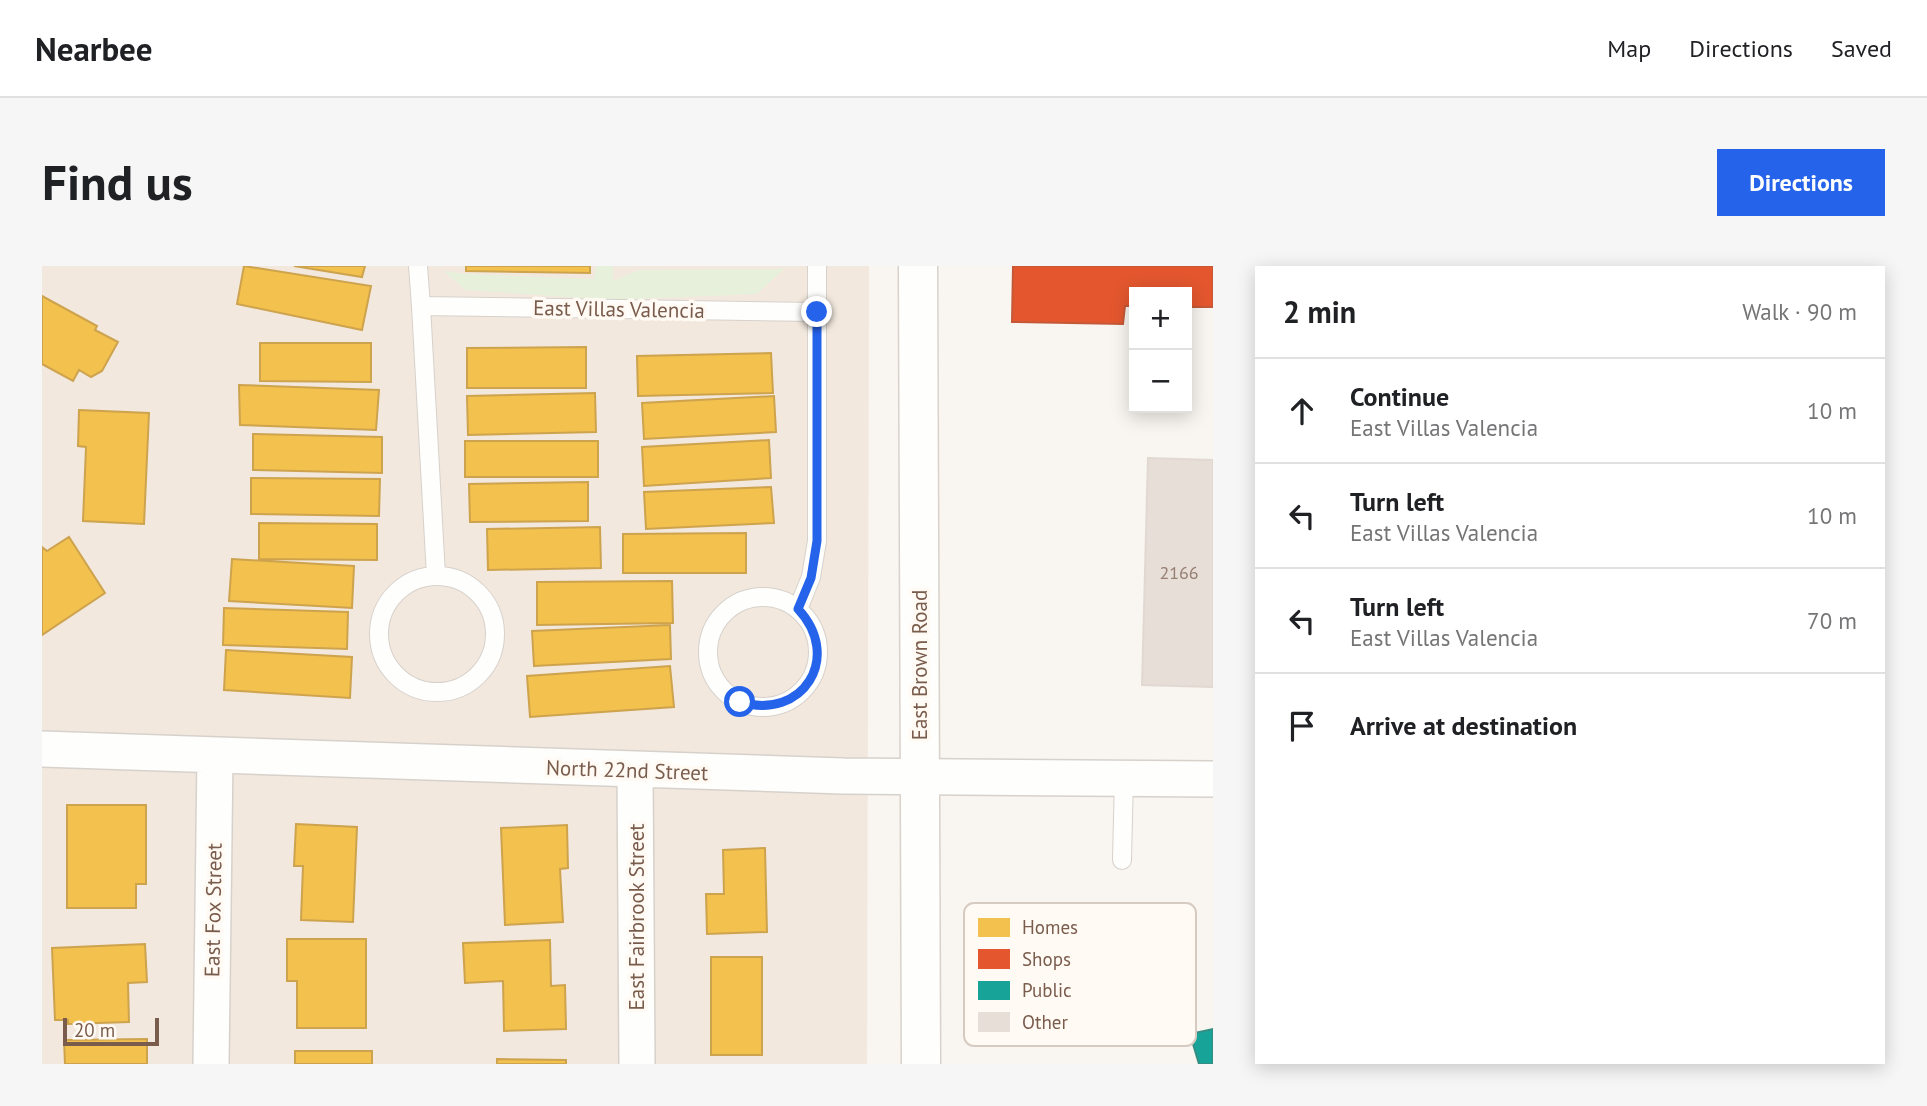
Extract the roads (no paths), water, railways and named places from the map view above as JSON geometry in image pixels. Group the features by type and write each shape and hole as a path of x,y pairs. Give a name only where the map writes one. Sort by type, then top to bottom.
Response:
{"main road":[{"name":"East Brown Road","path":"918,266 921,1064"}],"street":[{"name":"North 22nd Street","path":"42,749 635,771 843,776 1213,779"},
{"name":"East Fox Street","path":"211,1064 215,756"},
{"name":"East Fairbrook Street","path":"635,771 637,1064"}],"lane":[{"path":"418,266 436,576"},
{"path":"798,609 811,578 817,541 817,266"},
{"name":"East Villas Valencia","path":"421,306 817,312"},
{"path":"436,576 455,578 472,587 485,602 494,620 495,640 490,659 480,674 465,686 446,692 428,692 410,686 395,674 384,659 379,640 380,621 387,604 399,590 416,579 436,576"},
{"path":"758,596 785,601 798,609 808,620 818,646 815,668 806,687 782,704 768,707 747,705 728,695 714,678 708,657 712,629 720,617 730,607 758,596"},
{"path":"1122,860 1124,778"}]}
